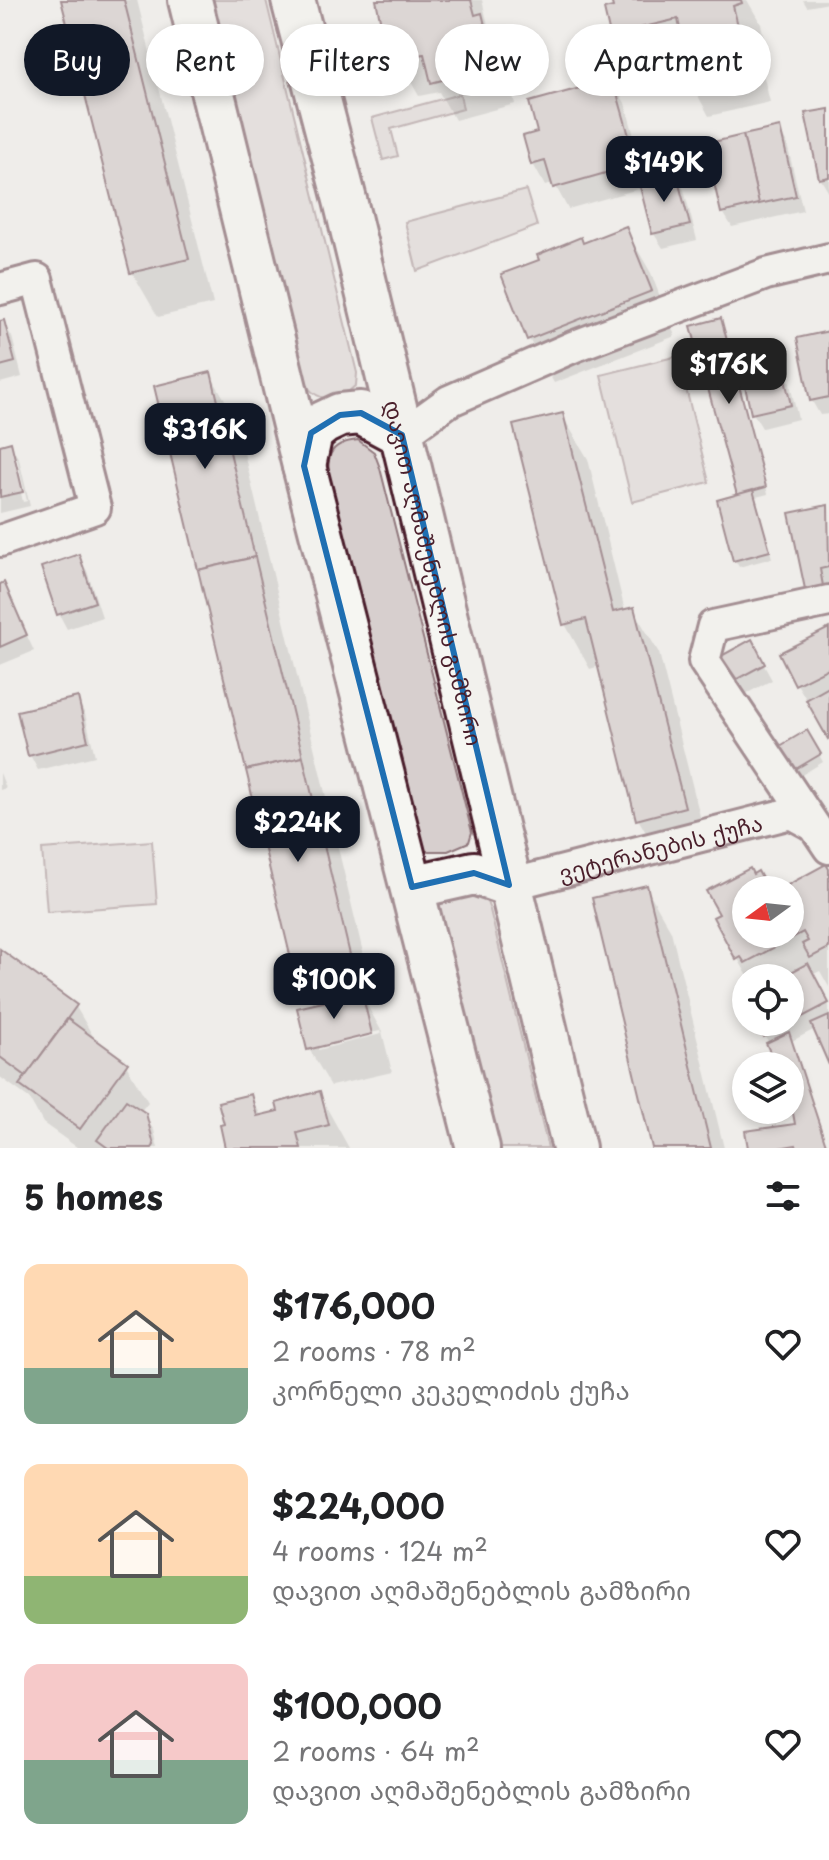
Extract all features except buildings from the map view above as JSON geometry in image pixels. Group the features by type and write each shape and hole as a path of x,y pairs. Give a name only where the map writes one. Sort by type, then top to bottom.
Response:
{"main road":[{"path":"190,0 304,466 478,1148"},
{"name":"დავით აღმაშენებლის გამზირი","path":"293,0 402,435 574,1148"},
{"path":"304,466 311,433 340,415 361,413 402,435"},
{"path":"412,887 474,873 509,885"}],"street":[{"path":"402,435 449,401 575,346 766,274 829,259"},
{"path":"0,289 37,279 95,508 0,541"},
{"name":"ვეტერანების ქუჩა","path":"820,836 704,661 713,626 829,601"},
{"name":"ვეტერანების ქუჩა","path":"509,885 791,813 820,836"}],"highlighted area":[{"path":"361,413 402,435 509,885 474,873 412,887 304,466 311,433 340,415"}],"shaded area":[{"path":"212,0 266,0 280,57 280,96 289,96 357,373 356,385 338,397 318,396 307,386 236,96 264,96 264,24 218,24"},
{"path":"453,96 460,96 463,109 391,129 398,156 383,160 372,118"},
{"path":"526,190 537,226 417,271 405,222"},
{"path":"678,356 709,482 632,502 601,375"},
{"path":"358,440 374,452 380,468 472,832 469,842 448,851 424,851 330,485 328,467 334,448"},
{"path":"152,841 157,904 47,912 42,849"},
{"path":"460,887 485,897 490,910 548,1148 494,1148 437,915 442,899"}]}
